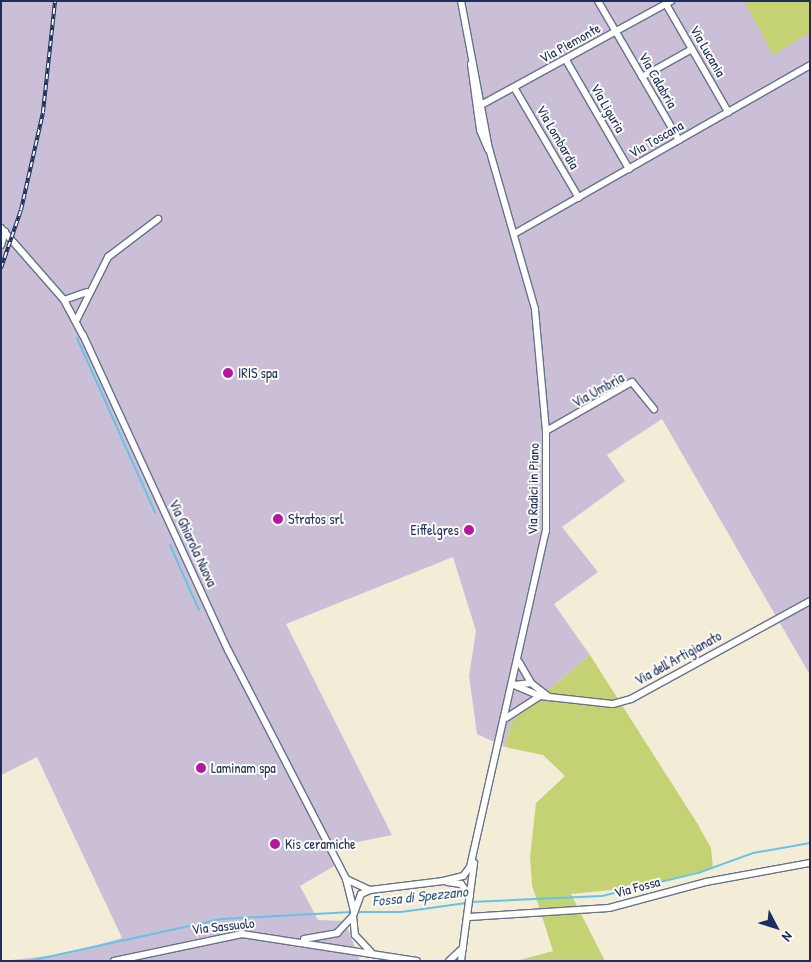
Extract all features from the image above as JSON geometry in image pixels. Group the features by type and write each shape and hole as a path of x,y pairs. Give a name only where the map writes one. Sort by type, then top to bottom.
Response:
{"street":[{"path":"461,1 489,149"},
{"name":"Via Calabria","path":"598,1 679,140"},
{"name":"Via Piemonte","path":"481,105 516,89 668,2"},
{"name":"Via Lucania","path":"668,2 728,112"},
{"path":"642,77 692,48"},
{"path":"471,60 471,80 479,123 489,149"},
{"name":"Via Liguria","path":"566,60 629,169"},
{"name":"Via Toscana","path":"514,234 810,65"},
{"path":"471,80 481,105 479,123"},
{"name":"Via Lombardia","path":"516,89 579,198"},
{"name":"Via Radici in Piano","path":"474,857 514,685 546,531 546,431 535,309 489,149"},
{"path":"76,321 87,292 111,254 158,219"},
{"path":"1,245 3,230"},
{"name":"Via Ghiarola Nuova","path":"3,230 64,300 76,321 228,650 346,879 355,901 352,917 357,940 372,953"},
{"path":"64,300 87,292"},
{"name":"Via Umbria","path":"546,431 632,382 654,409"},
{"name":"Via dell'Artigianato","path":"514,685 540,696 591,705 631,698 810,601"},
{"name":"Via dell'Artigianato","path":"519,662 531,683 549,697"},
{"path":"514,685 531,683"},
{"path":"506,718 540,696"},
{"path":"355,901 370,890 443,881 465,875 474,857"},
{"path":"461,961 469,917 474,857"},
{"name":"Via Fossa","path":"469,917 609,908 706,882 810,862"},
{"path":"346,879 370,890"},
{"path":"443,881 462,884 470,894"},
{"path":"297,940 332,936 352,917"},
{"name":"Via Sassuolo","path":"114,961 235,935 297,940 417,961"},
{"path":"449,961 464,947"}],"shaded area":[{"path":"1,1 810,1 810,675 662,419 607,455 625,481 562,527 598,572 554,604 590,655 511,722 505,747 477,734 469,676 476,631 453,557 286,624 392,835 328,848 336,865 300,886 318,920 345,921 360,961 3,961 65,954 122,938 37,757 1,775"}],"green space":[{"path":"744,1 810,1 810,33 773,55"},
{"path":"590,655 697,823 711,848 713,868 641,887 571,894 605,961 516,961 553,951 532,885 530,857 536,803 565,776 543,755 505,747 511,722"}],"waterway":[{"path":"77,338 155,512"},
{"path":"170,545 199,610"},
{"name":"Fossa di Spezzano","path":"471,902 602,896 698,873 753,853 810,843"},
{"name":"Fossa di Spezzano","path":"357,912 401,912 466,903"},
{"name":"Fossa di Spezzano","path":"29,961 221,919 352,912"}],"railway":[{"path":"1,268 21,210 43,112 55,1"}],"place":[{"name":"IRIS spa","path":"228,373"},
{"name":"Stratos srl","path":"278,519"},
{"name":"Eiffelgres","path":"469,530"},
{"name":"Laminam spa","path":"201,768"},
{"name":"Kis ceramiche","path":"275,844"}]}
